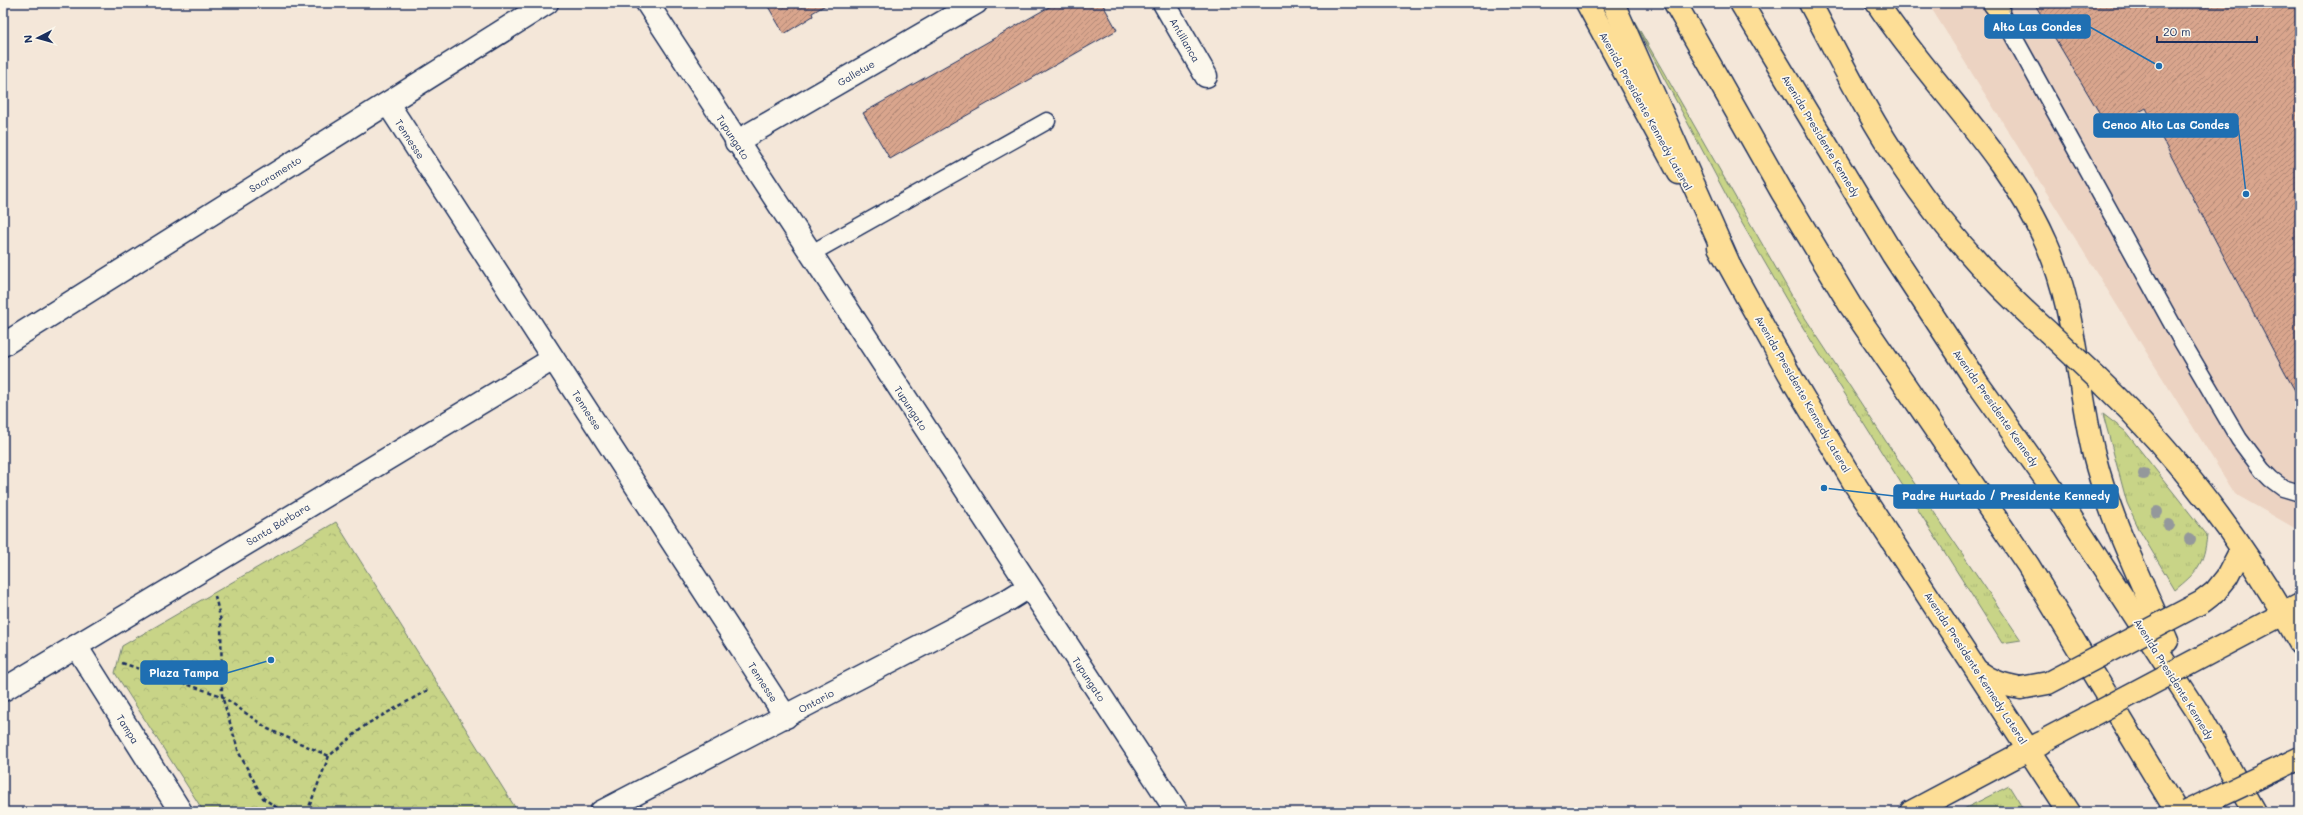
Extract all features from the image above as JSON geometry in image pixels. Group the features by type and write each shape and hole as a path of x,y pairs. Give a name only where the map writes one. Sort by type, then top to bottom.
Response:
{"main road":[{"name":"Avenida Presidente Kennedy Lateral","path":"1587,3 1795,384 1852,479 1976,670 2038,744 2069,812"},
{"path":"1613,3 1729,264"},
{"path":"1675,3 1779,186 1850,305 2028,565 2177,812"},
{"name":"Avenida Presidente Kennedy","path":"1741,3 1893,255 1978,384 2049,485 2197,711 2254,812"},
{"path":"1810,3 1865,105 1903,169 1935,211 1989,275 2141,420 2166,448 2205,497 2242,550 2292,609 2300,643"},
{"path":"1877,3 1909,47 2009,174 2047,243 2061,285 2086,421 2103,487 2197,711"},
{"path":"1976,670 1989,680 2004,685 2021,688 2048,683 2202,602 2215,592 2227,577 2242,550"},
{"path":"1911,812 2292,609"},
{"path":"2186,812 2300,758"}],"street":[{"name":"Sacramento","path":"3,345 547,3"},
{"name":"Tupungato","path":"647,3 736,142 1175,812"},
{"name":"Galletue","path":"736,142 976,3"},
{"name":"Antillanca","path":"1164,3 1206,76"},
{"name":"Tennesse","path":"388,104 786,716"},
{"name":"Santa Bárbara","path":"3,690 553,358"},
{"name":"Ontario","path":"602,812 1008,600 1029,587"},
{"name":"Tampa","path":"76,646 180,812"}],"lane":[{"path":"1996,5 2181,340 2239,439 2262,470 2271,479 2283,488 2300,493"},
{"path":"810,254 1047,121"}],"path":[{"path":"208,566 221,620 222,696 242,760 262,798 283,812"},
{"path":"119,662 222,696 268,730 329,756"},
{"path":"307,812 329,756 366,724 428,690"}],"shaded area":[{"path":"1928,3 2300,3 2300,531 2235,494"}],"green space":[{"path":"1624,3 1800,310 1885,440 2021,640 2002,643 1797,318 1732,206"},
{"path":"2103,414 2125,431 2207,535 2204,554 2198,567 2189,578 2175,590 2140,531 2127,503"},
{"path":"336,522 518,812 204,812 115,673 122,646"},
{"path":"2009,786 2025,812 1958,812"}],"building":[{"path":"766,3 829,3 812,13 813,16 784,34"},
{"path":"1056,3 1102,3 1117,30 890,159 863,113"},
{"path":"2034,3 2300,3 2300,419 2297,394 2146,108 2109,129"}],"place":[{"name":"Alto Las Condes","path":"2159,66"},
{"name":"Cenco Alto Las Condes","path":"2246,194"},
{"name":"Padre Hurtado / Presidente Kennedy","path":"1824,488"},
{"name":"Plaza Tampa","path":"271,660"}]}
